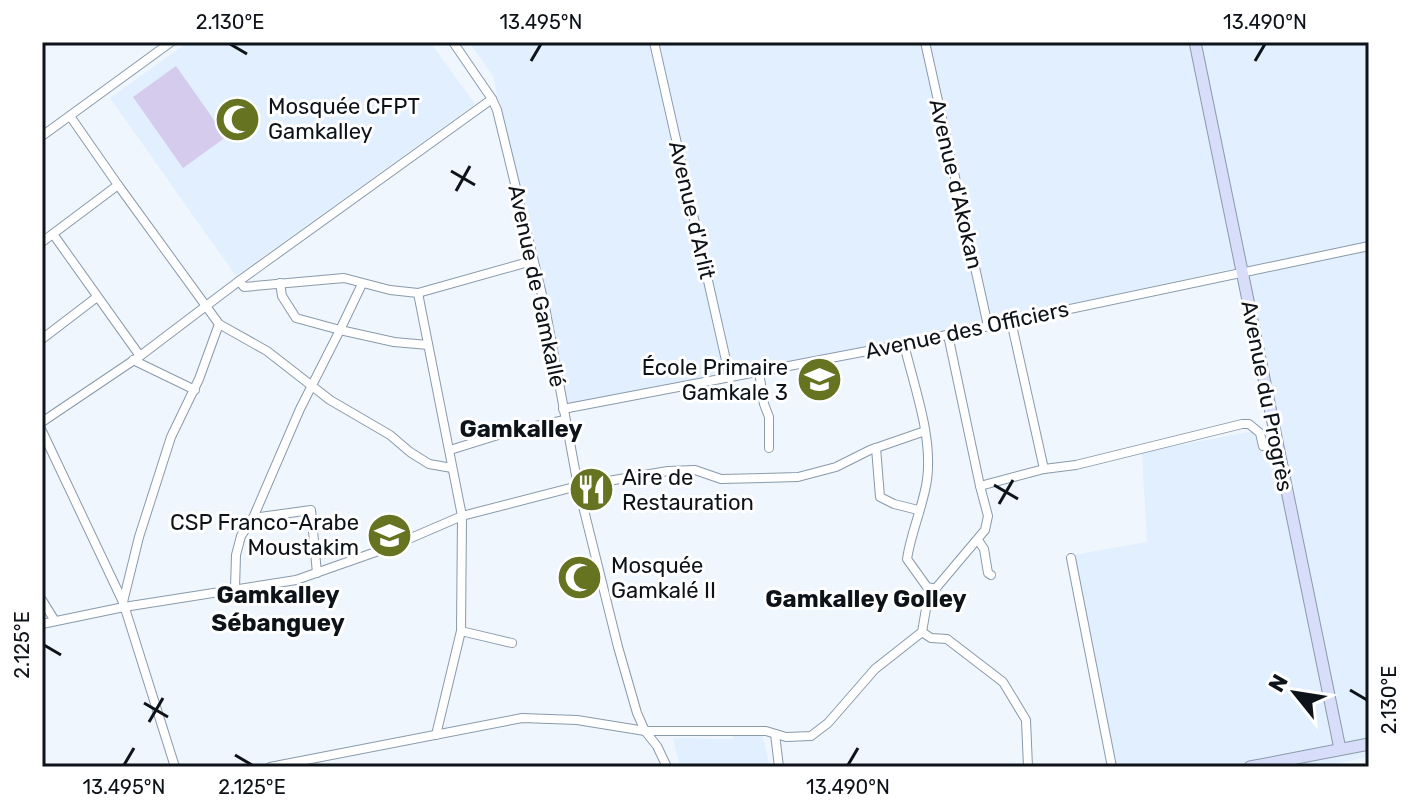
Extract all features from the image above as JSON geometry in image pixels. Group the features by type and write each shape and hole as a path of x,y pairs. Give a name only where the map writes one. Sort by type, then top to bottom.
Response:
{"street":[{"path":"42,136 171,42"},
{"name":"Avenue de Gamkallé","path":"453,42 492,99 545,307 578,486 618,647 637,713 667,767"},
{"name":"Avenue d'Arlit","path":"654,42 730,378"},
{"name":"Avenue d'Akokan","path":"925,42 988,326"},
{"name":"Avenue du Progrès","path":"1195,42 1340,749"},
{"path":"42,422 136,358 492,99"},
{"path":"70,116 219,324 267,351 330,400 390,435 429,464 452,468"},
{"path":"42,242 118,185"},
{"path":"53,234 136,358 195,390"},
{"name":"Avenue des Officiers","path":"563,409 904,344 1369,246"},
{"path":"239,281 247,288 344,278 418,293 532,261"},
{"path":"280,283 282,296 296,318 394,342 428,345"},
{"path":"235,588 236,555 241,536 253,518 300,409 362,284"},
{"path":"418,293 462,516 461,631 436,735"},
{"path":"42,339 97,297"},
{"path":"1011,321 1044,469"},
{"path":"124,604 142,526 171,437 195,390 219,324"},
{"path":"270,767 522,718 577,720 645,731 766,731 797,737 811,736 820,731 875,669 922,632 927,603 978,540 988,522 948,335"},
{"path":"904,344 925,431 928,465 907,559 927,587 936,589"},
{"path":"759,372 769,417 769,448"},
{"path":"450,450 511,431 565,420"},
{"path":"980,486 1246,424 1260,433 1263,446 1277,445"},
{"path":"42,431 124,604 175,767"},
{"path":"42,624 124,604 296,580 390,547 462,516 578,486 668,471 695,470 721,479 798,477 836,467 876,448 925,431"},
{"path":"876,448 880,497 918,510"},
{"path":"253,518 311,510 317,573"},
{"path":"978,540 984,549 991,575"},
{"path":"1071,558 1112,767"},
{"path":"42,600 55,621"},
{"path":"461,631 512,643"},
{"path":"922,632 931,638 947,639 1003,682 1026,720 1028,767"},
{"path":"775,734 779,767"},
{"path":"1250,767 1369,744"}],"shaded area":[{"path":"188,42 430,42 475,104 236,276 110,98"},
{"path":"469,42 1369,42 1369,757 1321,767 1114,767 1073,555 1147,542 1142,452 1271,428 1241,267 569,411 493,76"},
{"path":"176,66 226,137 183,168 133,97"},
{"path":"733,733 762,734 770,767 680,767 673,738 733,739"}],"place":[{"name":"Mosquée CFPT Gamkalley","path":"237,119"},
{"name":"École Primaire Gamkale 3","path":"819,380"},
{"name":"Aire de Restauration","path":"591,490"},
{"name":"CSP Franco-Arabe Moustakim","path":"390,535"},
{"name":"Mosquée Gamkalé II","path":"580,578"}],"district":[{"name":"Gamkalley","path":"521,429"},
{"name":"Gamkalley Golley","path":"866,599"},
{"name":"Gamkalley Sébanguey","path":"278,609"}]}
